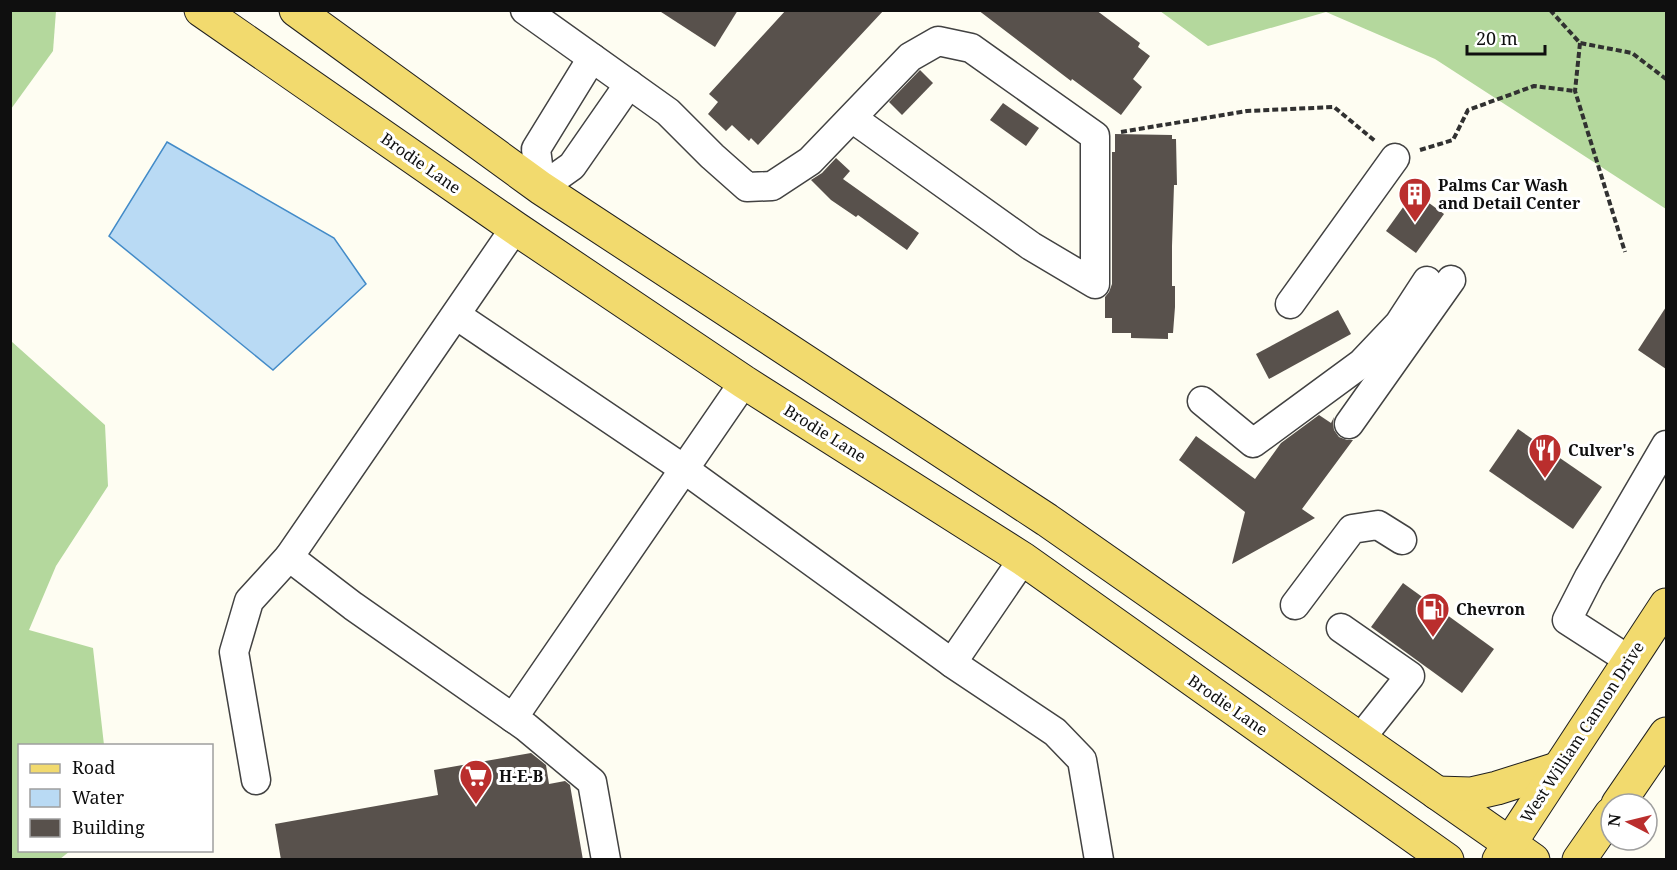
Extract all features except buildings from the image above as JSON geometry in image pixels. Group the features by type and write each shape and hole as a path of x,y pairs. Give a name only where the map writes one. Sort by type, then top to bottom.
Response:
{"main road":[{"name":"Brodie Lane","path":"201,10 515,228 744,382 1023,559 1448,860"},
{"path":"296,10 541,188 1047,520 1437,793 1514,854"},
{"path":"515,228 541,188"},
{"name":"West William Cannon Drive","path":"1514,854 1557,769 1612,690 1666,605"},
{"path":"1626,792 1666,735"},
{"path":"1437,793 1471,794 1557,769"},
{"path":"1579,860 1599,831"}],"lane":[{"path":"525,10 668,112 747,187 772,186 810,161 910,57 938,41 971,48 1095,136 1095,284 1031,246 852,118"},
{"path":"592,58 536,149 541,188 572,166 629,84"},
{"path":"1290,304 1395,158"},
{"path":"256,780 234,652 249,601 289,557 515,228"},
{"path":"1202,402 1253,443 1362,363 1439,281 1349,424"},
{"path":"456,315 684,469 952,663 1055,732 1082,760 1099,860"},
{"path":"513,718 744,382"},
{"path":"1629,660 1567,620 1588,577 1666,445"},
{"path":"1295,605 1352,530 1378,525 1402,540"},
{"path":"289,557 353,606 513,718 592,782 606,860"},
{"path":"952,663 1023,559"},
{"path":"1341,628 1410,676 1360,739"}],"path":[{"path":"1550,10 1580,43 1632,53 1666,79"},
{"path":"1580,43 1575,91 1625,252"},
{"path":"1095,136 1247,111 1334,107 1395,158 1453,140 1468,111 1534,86 1575,91"}],"green space":[{"path":"11,10 56,11 53,51 11,109"},
{"path":"1160,11 1666,11 1666,209 1435,59 1326,12 1208,46"},
{"path":"11,341 105,425 108,486 56,566 29,630 93,648 104,744 18,744 18,852 69,852 60,859 11,859"}],"water":[{"path":"167,142 334,238 366,284 273,370 109,236"}],"place":[{"name":"Palms Car Wash and Detail Center","path":"1415,223"},
{"name":"Culver's","path":"1545,479"},
{"name":"Chevron","path":"1433,638"},
{"name":"H-E-B","path":"476,805"}]}
